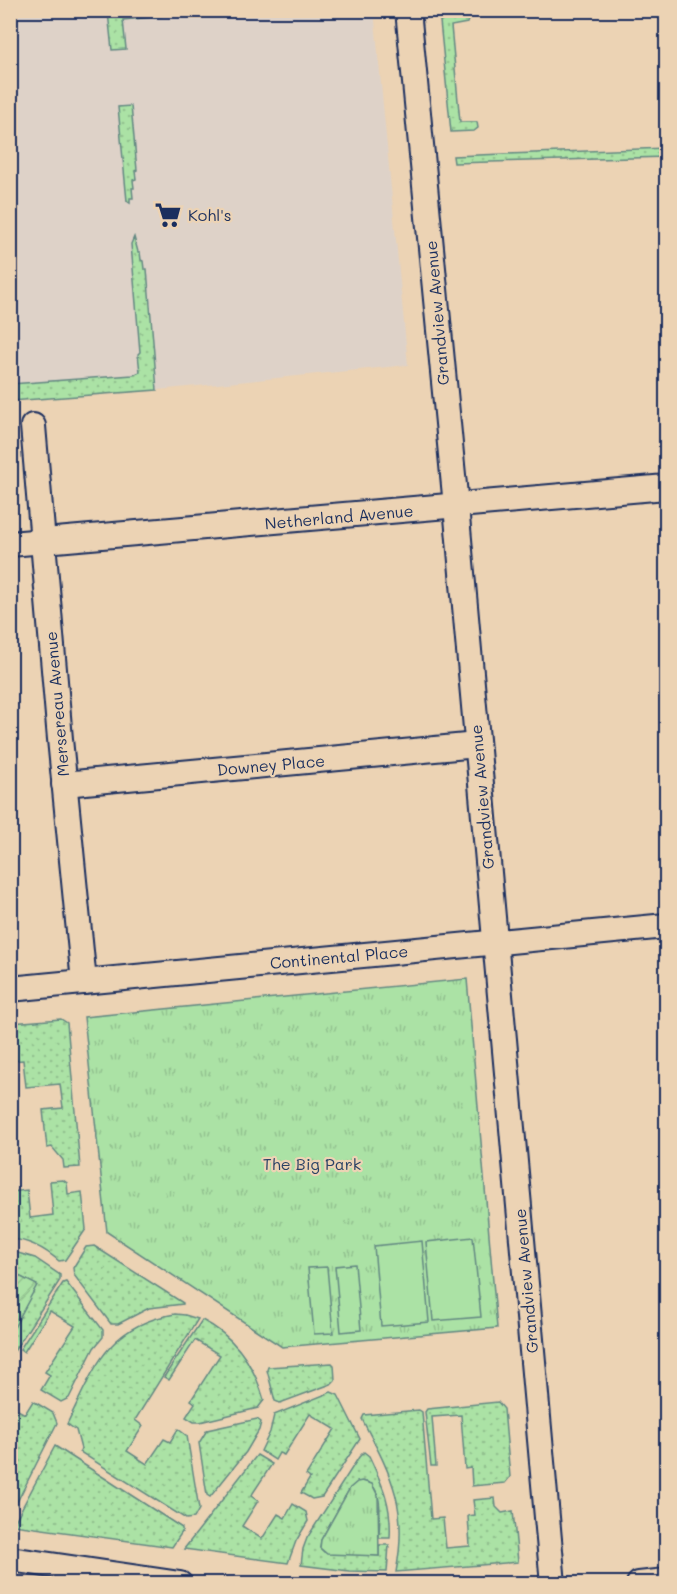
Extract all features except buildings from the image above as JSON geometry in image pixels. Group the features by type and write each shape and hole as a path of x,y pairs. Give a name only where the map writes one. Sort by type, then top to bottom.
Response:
{"street":[{"name":"Grandview Avenue","path":"408,10 456,506 553,1584"},
{"name":"Mersereau Avenue","path":"33,426 64,784 84,982"},
{"name":"Netherland Avenue","path":"10,544 43,543 666,488"},
{"name":"Downey Place","path":"64,784 477,745"},
{"name":"Continental Place","path":"10,988 666,926"},
{"path":"10,1559 180,1584"},
{"path":"639,1584 666,1581"}],"shaded area":[{"path":"11,11 374,11 408,365 157,390 11,401"}],"green space":[{"path":"162,11 162,16 123,20 126,49 112,50 108,12"},
{"path":"439,11 450,11 450,16 467,14 469,17 467,23 451,26 460,122 477,122 478,128 474,131 451,132"},
{"path":"131,106 137,170 135,171 136,179 133,180 133,198 130,198 130,203 127,201 118,107"},
{"path":"666,148 666,157 454,163 453,156"},
{"path":"134,237 144,269 147,269 157,390 11,401 11,384 133,375 140,372 131,244"},
{"name":"The Big Park","path":"467,979 497,1328 282,1347 107,1232 84,1017"},
{"path":"61,1019 67,1023 80,1167 64,1168 63,1160 52,1147 47,1148 43,1110 63,1108 60,1084 26,1087 23,1060 10,1061 11,1023"},
{"path":"63,1180 67,1183 68,1194 82,1192 86,1229 65,1260 59,1261 36,1246 11,1239 11,1192 27,1190 30,1218 53,1215 50,1181"},
{"path":"473,1237 481,1317 433,1321 426,1242"},
{"path":"422,1241 429,1322 381,1326 374,1246"},
{"path":"94,1246 183,1304 149,1308 118,1324 111,1324 74,1275 73,1268 86,1247"},
{"path":"11,1251 35,1258 60,1275 60,1280 11,1356 11,1333 36,1285 11,1272"},
{"path":"355,1264 361,1330 341,1332 335,1266"},
{"path":"327,1267 333,1333 314,1334 308,1268"},
{"path":"11,1272 37,1285 11,1333"},
{"path":"66,1282 103,1330 103,1337 94,1348 69,1398 61,1402 41,1390 50,1375 45,1372 75,1326 50,1311 24,1352 20,1349 63,1283"},
{"path":"175,1314 198,1319 135,1420 143,1426 127,1451 147,1464 164,1439 170,1442 178,1429 187,1436 199,1509 194,1518 186,1519 80,1452 76,1430 67,1424 95,1368 118,1339 133,1328"},
{"path":"202,1320 225,1335 249,1364 264,1400 258,1408 200,1422 194,1422 186,1417 195,1403 191,1400 220,1355 195,1340 169,1380 164,1377"},
{"path":"332,1363 335,1380 331,1384 280,1403 275,1401 268,1367"},
{"path":"331,1392 338,1395 360,1439 322,1497 312,1499 301,1493 310,1478 306,1475 335,1429 310,1414 284,1455 279,1453 275,1460 261,1451 270,1432 274,1415"},
{"path":"33,1401 53,1413 57,1423 11,1514 11,1423 18,1410 25,1414"},
{"path":"498,1402 504,1409 510,1477 505,1483 472,1486 471,1468 465,1469 461,1415 432,1417 436,1466 431,1466 425,1412 427,1409"},
{"path":"419,1410 422,1412 431,1519 443,1518 446,1548 470,1546 468,1516 475,1515 473,1500 495,1498 496,1507 502,1513 513,1511 518,1562 396,1572 400,1528 399,1509 389,1475 362,1419 364,1415"},
{"path":"257,1419 261,1422 259,1430 246,1452 210,1497 207,1495 199,1443 207,1430"},
{"path":"55,1446 182,1528 182,1532 172,1547 13,1525"},
{"path":"364,1452 369,1456 386,1496 390,1515 390,1538 379,1538 379,1499 373,1486 367,1482 350,1488 321,1540 320,1548 324,1552 379,1556 379,1545 389,1545 387,1572 349,1571 301,1565 307,1538"},
{"path":"257,1455 272,1464 251,1496 258,1501 242,1526 262,1539 278,1514 285,1518 293,1504 306,1512 308,1521 296,1541 288,1563 184,1549"},
{"path":"362,1481 372,1484 378,1496 379,1556 327,1554 320,1548 321,1540 350,1488"}],"place":[{"name":"Kohl's","path":"168,215"}]}
